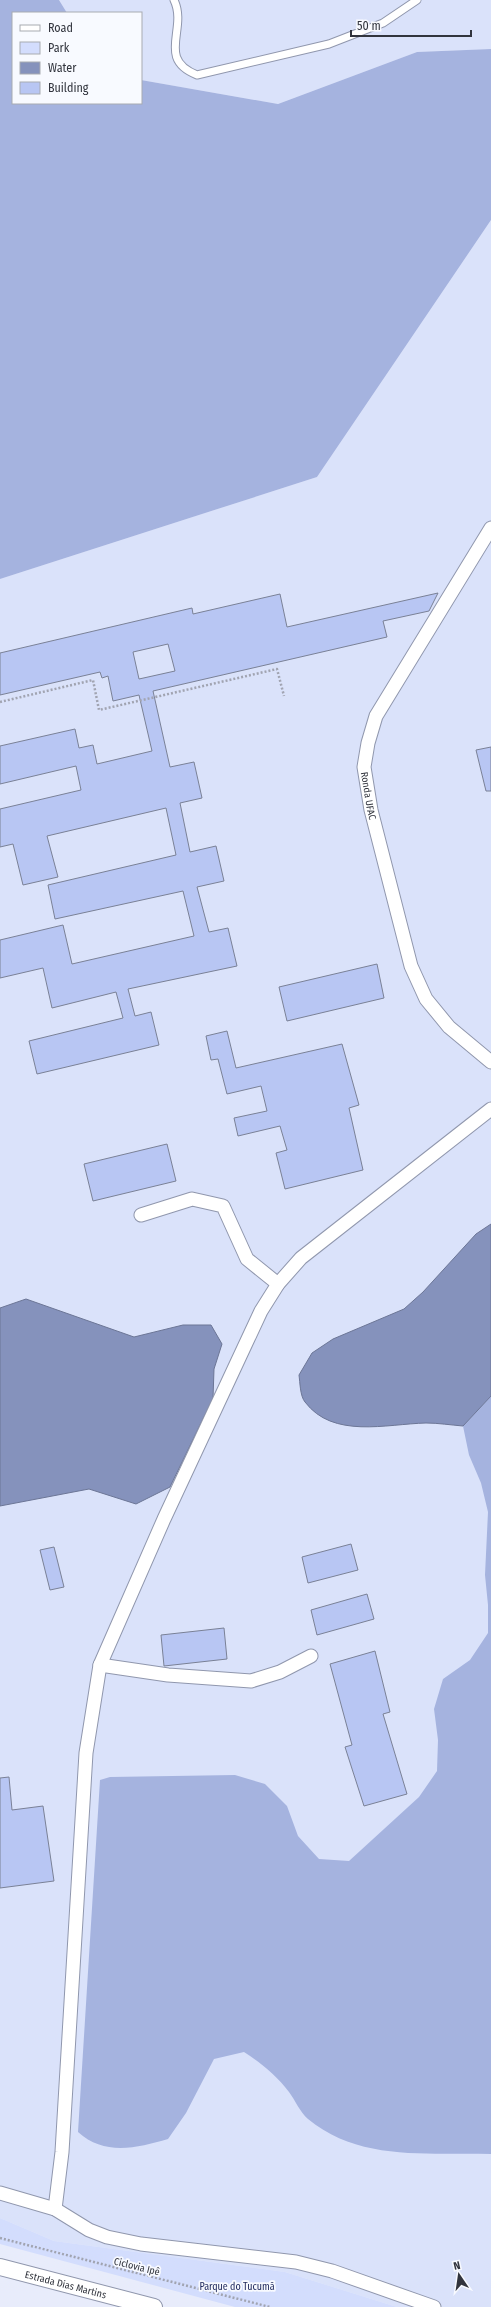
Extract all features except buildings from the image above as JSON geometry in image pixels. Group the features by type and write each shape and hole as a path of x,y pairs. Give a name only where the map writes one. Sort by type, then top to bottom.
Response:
{"street":[{"name":"Ronda UFAC","path":"491,528 376,716 368,743 364,767 371,810 411,966 426,999 449,1027 491,1062"},
{"path":"56,2209 62,2152 86,1753 100,1665 164,1519 261,1311 278,1284 301,1258 491,1109"},
{"path":"141,1215 192,1199 223,1206 247,1259 278,1284"},
{"path":"100,1665 168,1675 251,1681 280,1672 311,1656"},
{"path":"0,2193 56,2209 90,2230 107,2237 141,2244 296,2262 332,2271 434,2307"},
{"name":"Estrada Dias Martins","path":"0,2267 154,2307"}],"lane":[{"path":"174,0 178,8 174,48 177,60 185,70 197,75 329,44 383,22 417,0"}],"path":[{"path":"0,702 93,680 99,710 277,669 284,696"},
{"name":"Ciclovia Ipê","path":"0,2238 270,2307"}],"shaded area":[{"path":"0,0 59,0 66,12 12,12 12,104 142,104 142,80 278,104 417,52 491,49 491,220 317,477 0,579"},
{"path":"59,0 491,0 491,49 417,52 278,104 142,80 142,12 66,12"},
{"path":"491,220 491,2307 397,2307 285,2272 54,2241 0,2218 0,579 317,477"},
{"path":"491,1396 491,2154 395,2152 350,2142 328,2133 305,2116 289,2092 274,2075 244,2052 214,2059 186,2113 168,2139 145,2145 121,2148 110,2147 88,2140 78,2132 100,1780 110,1777 235,1775 265,1784 287,1806 298,1836 319,1859 349,1861 419,1797 437,1771 438,1740 434,1709 443,1679 470,1660 488,1633 488,1605 485,1575 488,1512 481,1483 469,1455 463,1426"}],"green space":[{"name":"Parque do Tucumã","path":"0,2218 54,2241 285,2272 397,2307 235,2307 0,2244"}],"water":[{"path":"491,1224 491,1396 463,1426 426,1423 361,1427 330,1421 317,1414 303,1399 299,1375 312,1353 333,1339 404,1309 423,1292 476,1234"},
{"path":"26,1299 134,1337 183,1325 211,1325 222,1344 214,1369 213,1398 170,1487 136,1504 89,1489 0,1506 0,1308"}]}
